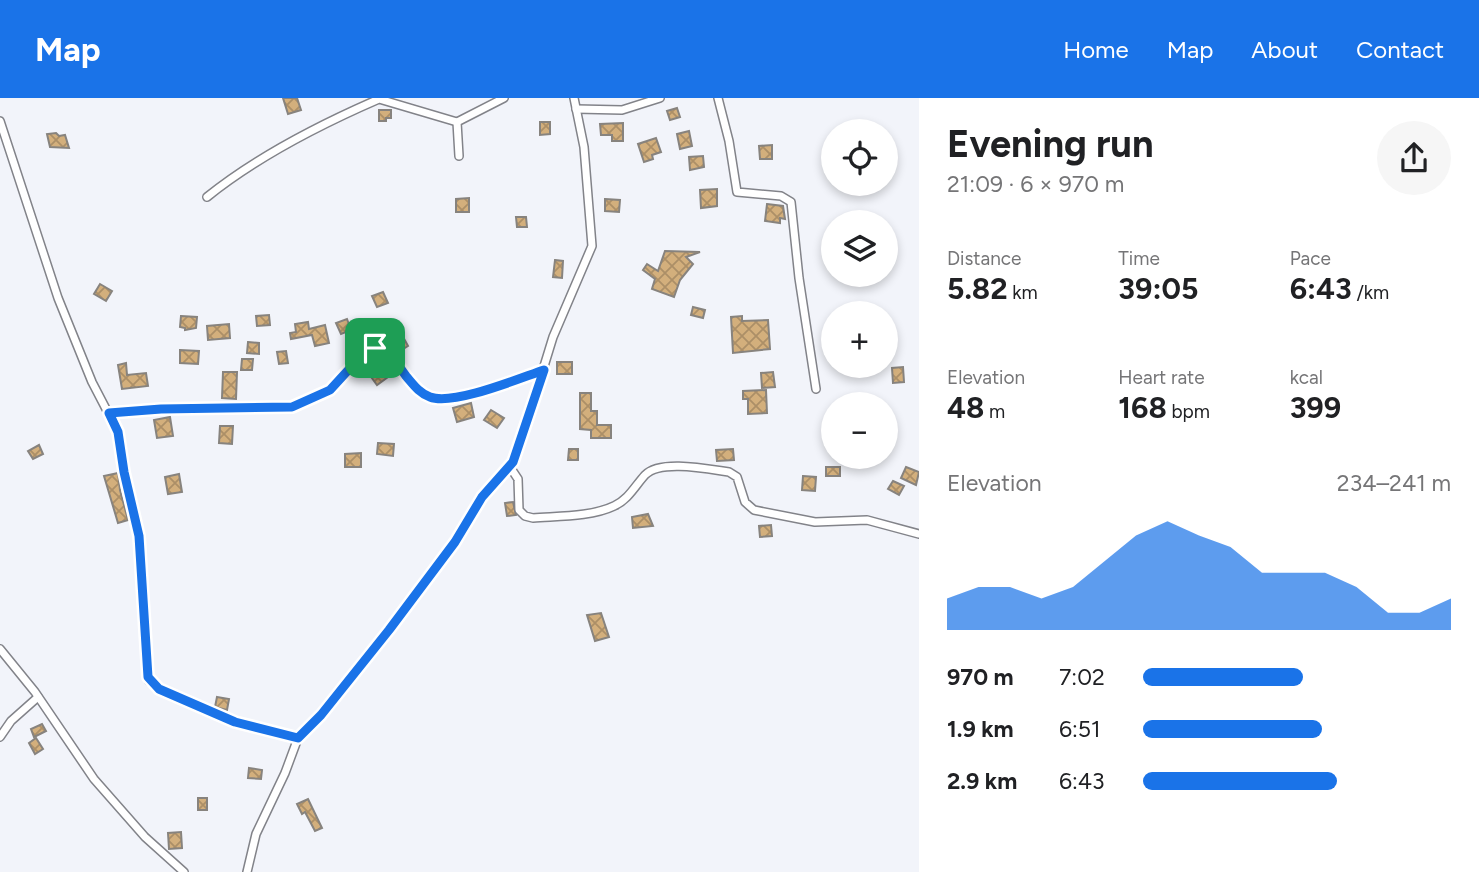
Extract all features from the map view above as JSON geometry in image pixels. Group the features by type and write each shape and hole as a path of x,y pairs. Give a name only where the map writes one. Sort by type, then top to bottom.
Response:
{"street":[{"path":"207,197 231,178 330,121 379,99 457,122 504,98"},
{"path":"247,872 256,834 285,773 298,738 321,715 455,542 482,497 510,467 524,436 558,321 592,246 584,147 574,98"},
{"path":"576,109 622,110 660,98"},
{"path":"718,98 729,141 737,192 781,196 790,202 816,388"},
{"path":"0,121 53,285 92,382 118,432 139,536 149,681 166,692 235,722 298,738"},
{"path":"457,122 459,156"},
{"path":"109,413 161,409 292,407 330,390 363,354 375,348 386,352 417,388 432,398 461,396 544,370"},
{"path":"510,467 518,479 519,510 524,516 533,518 606,509 625,499 646,474 654,469 674,466 729,472 737,477 749,507 763,512 815,522 867,520 919,534"},
{"path":"0,649 38,697 94,779 145,837 184,872"},
{"path":"0,737 11,721 38,697"}],"building":[{"path":"283,98 297,98 301,110 288,114"},
{"path":"677,108 680,117 670,120 667,111"},
{"path":"379,110 391,110 391,118 379,121"},
{"path":"540,122 550,122 550,134 540,135"},
{"path":"623,123 623,141 612,141 612,135 601,135 600,124"},
{"path":"689,131 692,146 680,149 677,134"},
{"path":"56,133 59,136 65,135 69,148 50,147 47,134"},
{"path":"656,138 661,152 644,162 638,144"},
{"path":"772,145 772,159 760,159 759,146"},
{"path":"703,156 704,167 690,170 689,157"},
{"path":"717,189 717,206 701,208 700,190"},
{"path":"469,198 469,212 456,212 456,199"},
{"path":"605,199 620,200 619,212 605,211"},
{"path":"767,204 783,206 785,219 780,218 780,223 765,221"},
{"path":"516,217 526,217 527,227 517,227"},
{"path":"665,251 700,252 686,257 693,264 680,280 674,297 652,289 655,279 643,270 647,264 658,271"},
{"path":"555,260 563,261 562,278 553,277"},
{"path":"100,284 112,291 106,301 94,294"},
{"path":"383,292 388,303 377,307 372,296"},
{"path":"693,307 705,310 703,318 691,315"},
{"path":"269,315 270,325 257,326 256,316"},
{"path":"181,316 197,317 196,328 185,330 180,327"},
{"path":"742,316 742,321 768,320 770,349 733,353 731,317"},
{"path":"347,319 351,330 341,334 336,323"},
{"path":"308,322 309,329 325,325 329,343 315,346 312,335 291,339 290,333 296,332 295,324"},
{"path":"229,324 230,338 208,340 207,326"},
{"path":"402,335 408,346 400,351 399,348 396,350 392,341"},
{"path":"248,342 259,343 259,354 247,353"},
{"path":"180,350 199,351 198,364 180,363"},
{"path":"286,351 288,363 279,364 277,352"},
{"path":"242,359 253,359 252,370 241,370"},
{"path":"557,362 572,362 572,374 557,374"},
{"path":"126,363 127,375 146,373 148,386 122,389 118,365"},
{"path":"380,365 388,377 377,385 369,374"},
{"path":"898,367 903,367 904,382 893,383 893,378 898,378"},
{"path":"223,372 237,372 236,399 222,398"},
{"path":"773,372 775,387 762,388 761,373"},
{"path":"766,390 767,413 748,414 748,399 743,399 743,391"},
{"path":"580,393 591,393 591,411 597,411 597,425 611,425 611,438 591,438 591,430 580,429"},
{"path":"471,403 474,417 457,422 453,408"},
{"path":"491,410 504,418 497,428 484,420"},
{"path":"170,417 173,436 157,438 154,420"},
{"path":"220,426 233,426 232,444 219,443"},
{"path":"378,443 394,444 393,456 377,454"},
{"path":"39,445 43,454 33,459 28,451"},
{"path":"569,449 578,449 578,460 568,460"},
{"path":"733,449 734,460 717,461 716,450"},
{"path":"361,453 361,467 345,467 345,454"},
{"path":"906,467 919,472 916,485 901,478"},
{"path":"826,469 840,469 840,476 826,476"},
{"path":"118,473 128,520 118,523 104,476"},
{"path":"179,474 182,492 168,494 165,477"},
{"path":"803,476 816,477 815,491 802,490"},
{"path":"893,481 904,486 899,495 888,489"},
{"path":"513,502 516,515 507,516 505,503"},
{"path":"648,514 653,526 633,528 632,517"},
{"path":"771,525 772,536 760,537 759,526"},
{"path":"601,613 609,637 595,641 587,615"},
{"path":"217,697 229,699 227,710 215,707"},
{"path":"42,724 46,731 34,737 31,729"},
{"path":"36,738 43,749 35,754 29,743"},
{"path":"249,768 262,770 261,779 248,778"},
{"path":"198,798 207,798 207,810 198,810"},
{"path":"308,799 322,828 315,831 305,812 302,814 297,804"},
{"path":"181,832 182,848 169,849 168,833"}],"route":[{"path":"375,348 386,352 417,388 432,398 439,399 461,396 544,370 513,462 482,497 445,557 389,630 321,715 298,738 235,722 159,689 149,681 147,672 139,536 128,493 118,432 109,413 161,409 292,407 323,395 363,354 375,348"}]}
